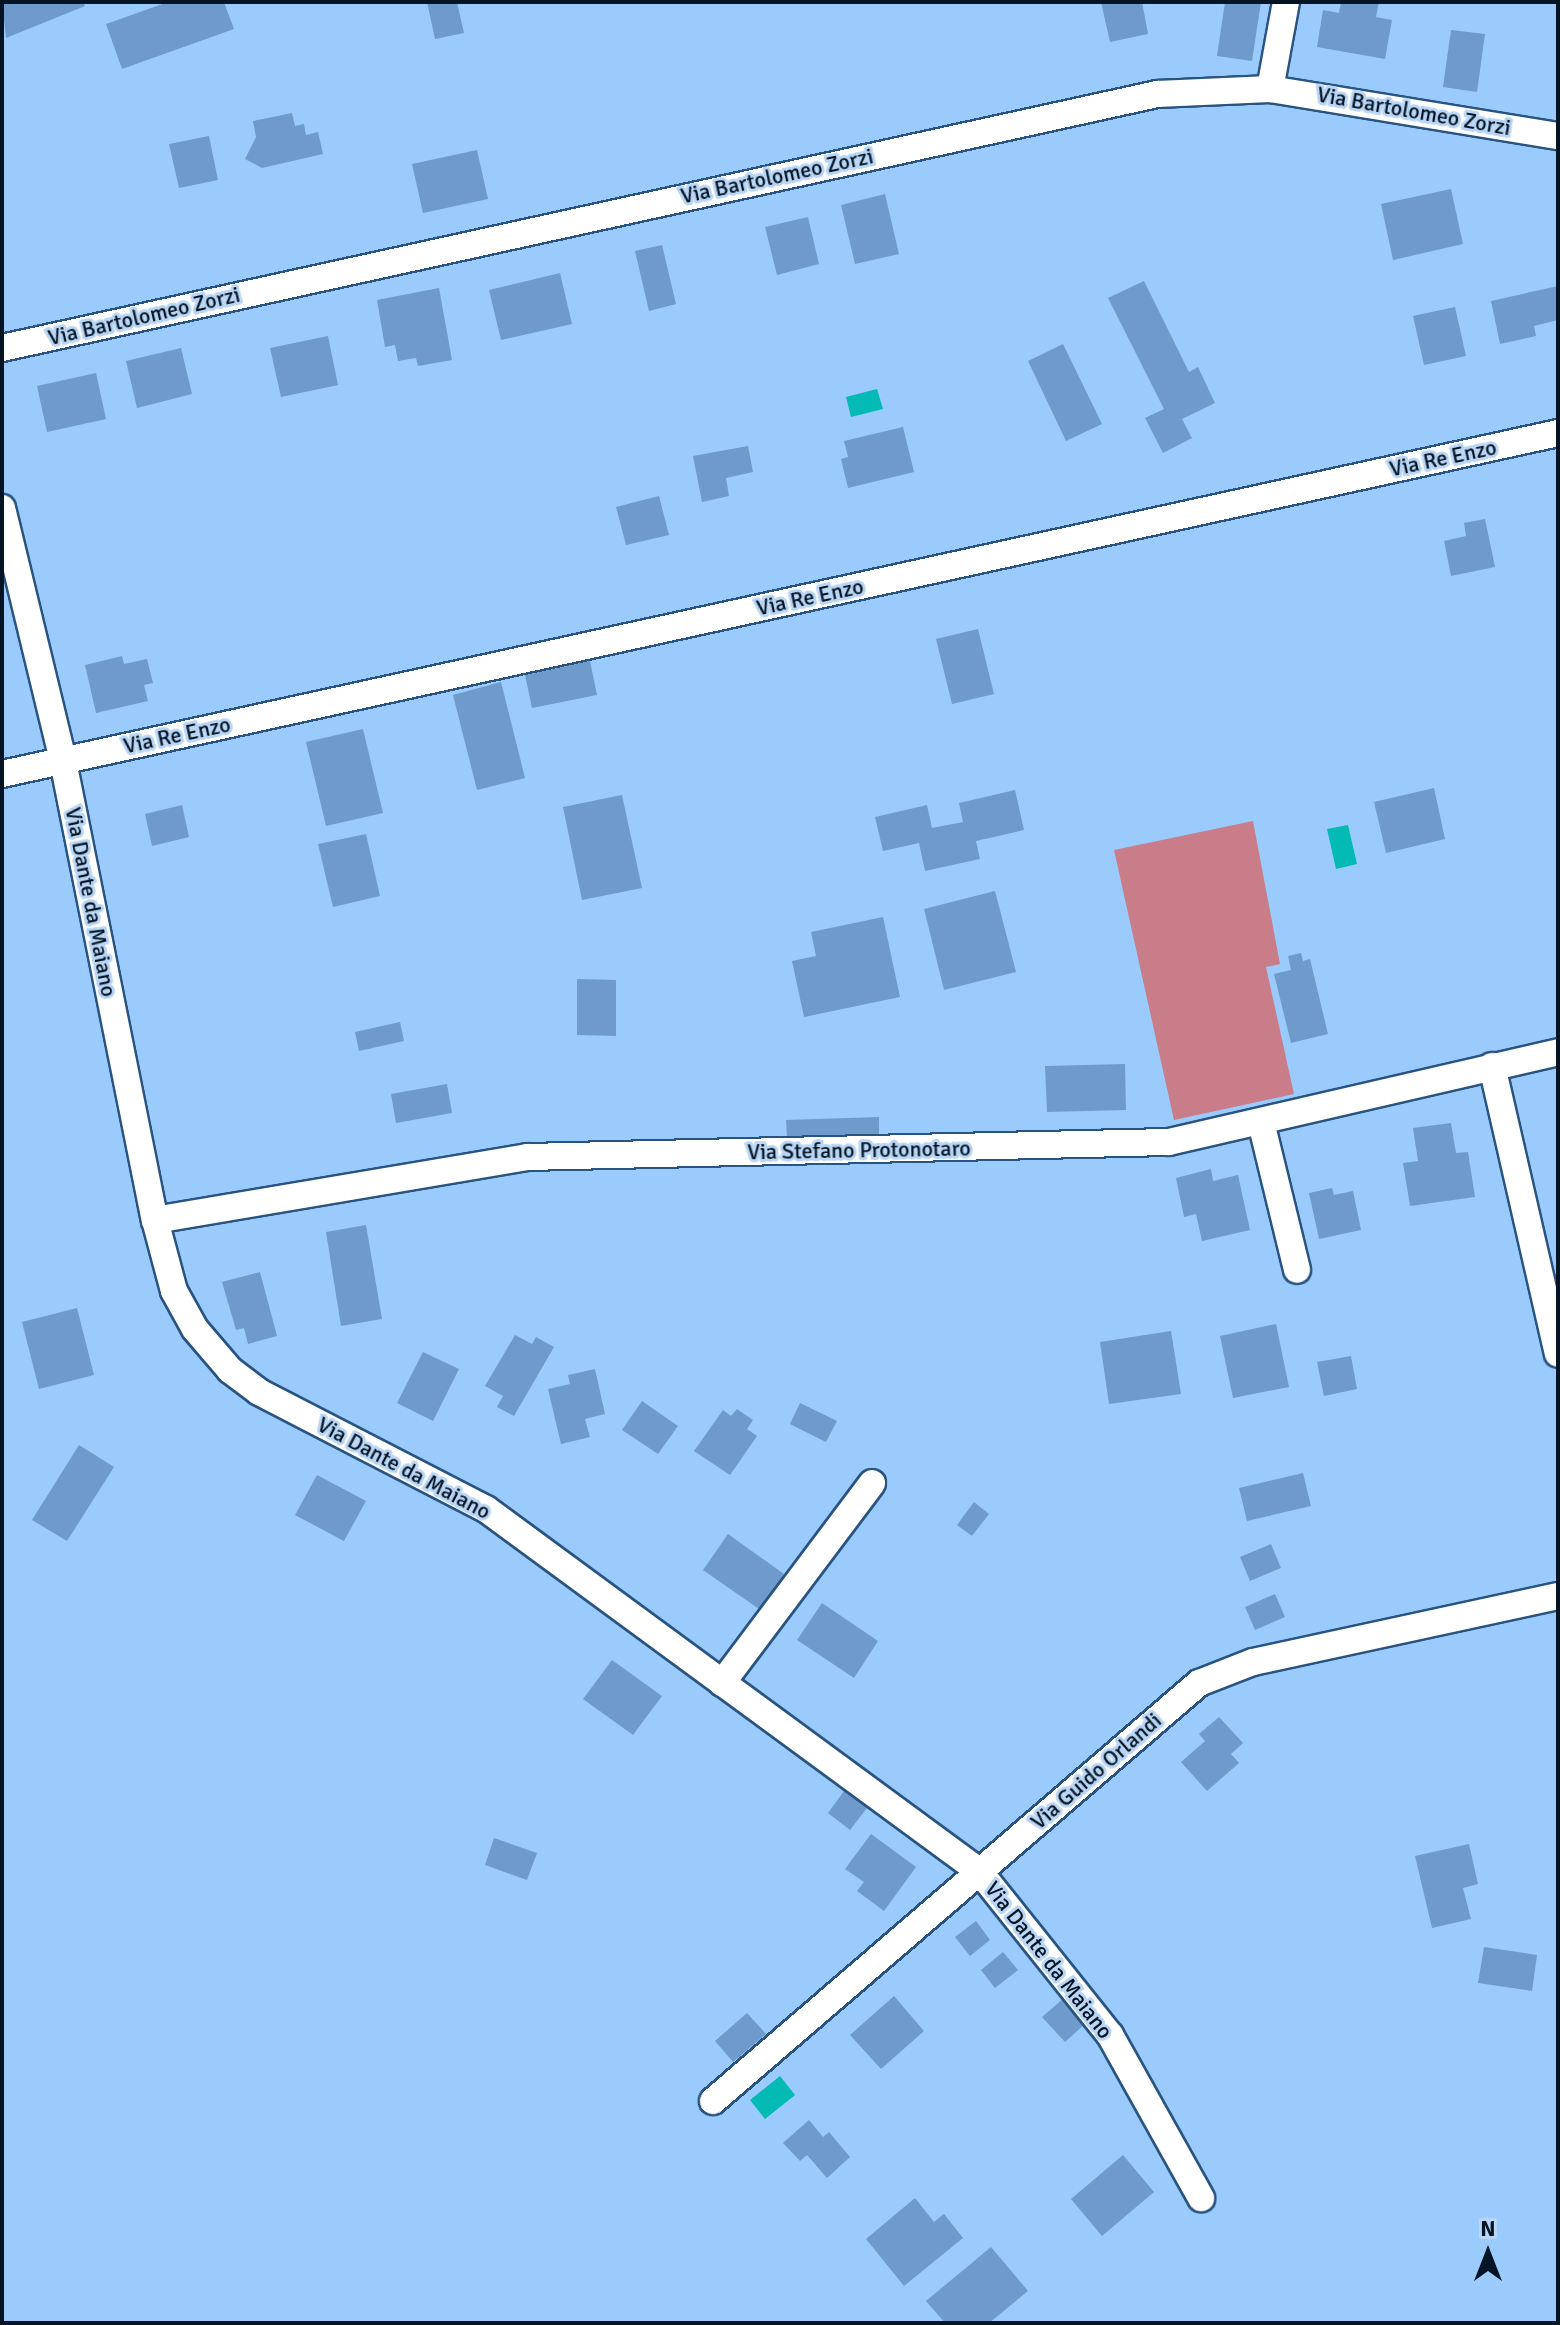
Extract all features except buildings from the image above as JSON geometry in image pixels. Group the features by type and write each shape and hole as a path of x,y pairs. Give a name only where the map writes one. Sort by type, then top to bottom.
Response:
{"street":[{"path":"1270,89 1286,2"},
{"name":"Via Bartolomeo Zorzi","path":"2,348 1157,94 1270,89 1558,136"},
{"name":"Via Re Enzo","path":"2,774 1558,433"},
{"name":"Via Dante da Maiano","path":"2,508 63,761 155,1220 174,1291 195,1329 230,1370 259,1392 486,1509 979,1871 1110,2035 1201,2198"},
{"name":"Via Stefano Protonotaro","path":"155,1220 527,1157 1144,1145 1261,1122 1558,1052"},
{"path":"1492,1066 1558,1354"},
{"path":"1261,1122 1297,1270"},
{"path":"722,1683 872,1483"},
{"name":"Via Guido Orlandi","path":"713,2101 1188,1692 1219,1673 1558,1596"}],"shaded area":[{"path":"877,389 883,409 851,417 846,397"},
{"path":"1253,821 1280,964 1266,967 1294,1094 1174,1120 1114,850"},
{"path":"1348,825 1357,864 1336,869 1327,829"},
{"path":"780,2076 795,2095 765,2119 750,2100"}]}
